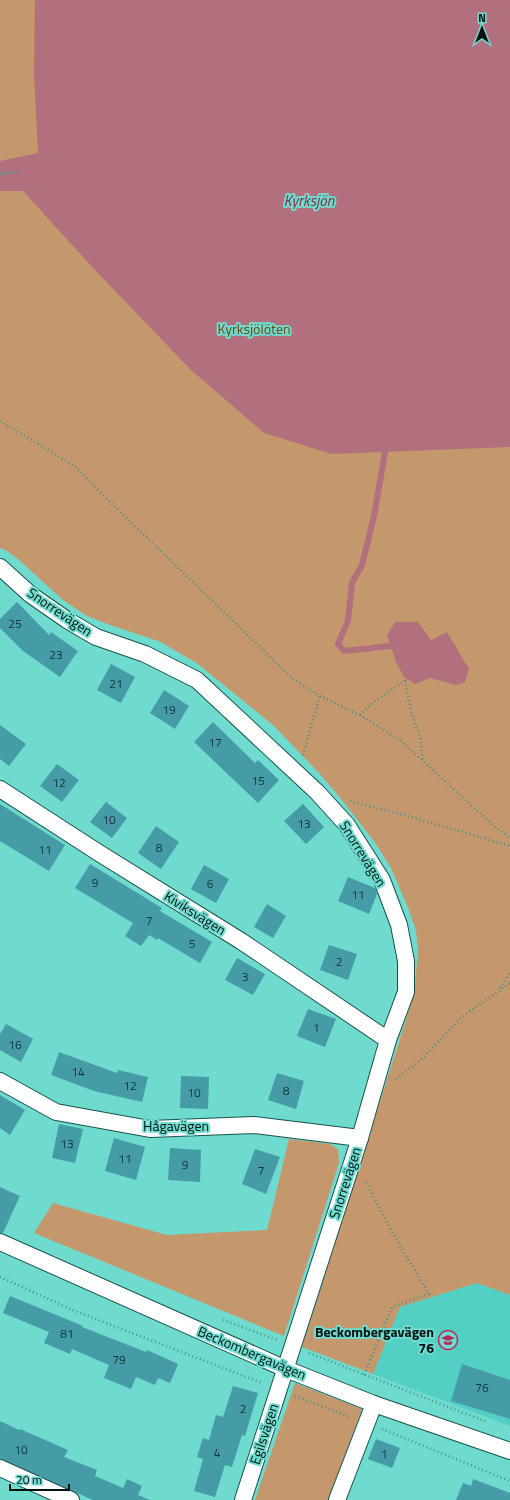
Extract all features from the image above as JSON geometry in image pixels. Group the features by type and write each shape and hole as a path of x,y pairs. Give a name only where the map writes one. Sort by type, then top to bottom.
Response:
{"street":[{"name":"Snorrevägen","path":"0,567 31,595 67,620 96,637 145,654 197,680 298,773 347,825 382,880 399,925 406,961 406,992 388,1040 360,1138 286,1369"},
{"name":"Kiviksvägen","path":"0,789 240,941 388,1040"},
{"name":"Hågavägen","path":"0,1081 56,1112 150,1129 254,1125 360,1138"},
{"name":"Beckombergavägen","path":"0,1242 286,1369 374,1404 510,1452"},
{"name":"Egilsvägen","path":"242,1500 286,1369"},
{"path":"337,1500 374,1404"},
{"path":"0,1468 71,1500"}],"path":[{"path":"0,174 18,172"},
{"path":"0,421 76,467 116,509 293,679 320,696 360,715 400,741 423,760 494,826 510,838"},
{"path":"360,715 389,691 404,681 412,715 420,736 423,760"},
{"path":"298,773 320,696"},
{"path":"349,801 405,815 510,846"},
{"path":"499,990 510,972"},
{"path":"372,1095 421,1060 446,1032 462,1017 510,983"},
{"path":"364,1177 392,1232 429,1294 392,1307 364,1375"},
{"path":"0,1277 75,1311 367,1423 510,1481"},
{"path":"220,1318 488,1423"}],"shaded area":[{"name":"Beckombergavägen 76","path":"477,1283 510,1295 510,1426 373,1374 400,1307"}],"green space":[{"name":"Kyrksjölöten","path":"0,0 510,0 510,1295 477,1283 400,1307 373,1374 302,1347 410,1007 414,991 418,952 416,931 409,910 391,868 374,841 319,773 273,725 198,664 161,642 87,616 63,600 19,560 7,551 0,548"},
{"path":"289,1139 330,1144 338,1149 339,1163 284,1336 34,1233 53,1203 167,1235 267,1230"},
{"path":"295,1383 362,1409 328,1500 255,1500"}],"water":[{"name":"Kyrksjön","path":"35,0 510,0 510,447 332,454 264,433 191,370 93,268 23,191 0,191 0,161 38,153 34,74"},
{"path":"395,622 418,622 431,640 447,632 469,669 465,682 456,685 430,678 415,684 404,677 396,662 387,635"}],"building":[{"path":"17,602 49,635 51,632 78,651 60,677 23,651 0,628 0,619"},
{"path":"111,664 135,677 121,703 97,690"},
{"path":"164,690 189,706 175,729 150,713"},
{"path":"213,722 255,763 258,760 279,780 258,803 194,742"},
{"path":"0,725 26,744 9,766 0,759"},
{"path":"57,764 79,780 62,802 40,786"},
{"path":"106,802 127,818 112,838 90,822"},
{"path":"0,804 65,845 49,871 0,841"},
{"path":"303,804 324,827 306,844 284,821"},
{"path":"156,826 179,842 161,869 138,853"},
{"path":"90,864 162,908 160,911 212,942 200,963 158,938 157,940 149,935 141,946 125,936 133,923 75,888"},
{"path":"204,865 229,879 216,903 191,889"},
{"path":"348,877 375,888 377,894 369,914 338,901"},
{"path":"267,904 286,916 273,938 254,927"},
{"path":"329,945 357,954 348,980 320,970"},
{"path":"237,958 265,974 253,995 225,980"},
{"path":"308,1009 336,1019 325,1047 297,1036"},
{"path":"6,1024 33,1039 21,1062 0,1050 0,1034"},
{"path":"59,1052 117,1073 118,1070 148,1077 142,1102 94,1091 51,1075"},
{"path":"277,1073 304,1081 296,1109 268,1100"},
{"path":"181,1076 209,1077 208,1109 180,1108"},
{"path":"0,1095 25,1110 10,1135 0,1128"},
{"path":"59,1124 83,1129 75,1163 52,1158"},
{"path":"114,1138 145,1147 136,1180 105,1171"},
{"path":"170,1148 201,1150 200,1182 168,1180"},
{"path":"255,1149 280,1157 266,1194 242,1184"},
{"path":"0,1187 20,1196 3,1233 0,1233"},
{"path":"10,1296 83,1326 82,1327 146,1352 147,1350 178,1364 170,1383 158,1378 155,1385 136,1377 131,1389 104,1378 109,1365 72,1349 70,1354 44,1343 49,1332 3,1313"},
{"path":"462,1364 510,1380 510,1419 451,1401"},
{"path":"233,1386 258,1393 245,1436 242,1435 232,1467 225,1465 215,1497 194,1491 203,1459 197,1457 203,1438 209,1440 216,1415 223,1417"},
{"path":"0,1421 68,1450 64,1457 97,1470 95,1476 123,1488 127,1479 142,1486 138,1495 150,1500 93,1500 0,1459"},
{"path":"376,1439 400,1448 392,1468 368,1459"},
{"path":"473,1479 510,1493 510,1500 456,1500 463,1483 471,1486"}],"waterway":[{"path":"385,452 374,516 362,565 352,583 348,621 338,644 344,651 391,646"}],"place":[{"name":"Beckombergavägen 76","path":"448,1340"}]}
